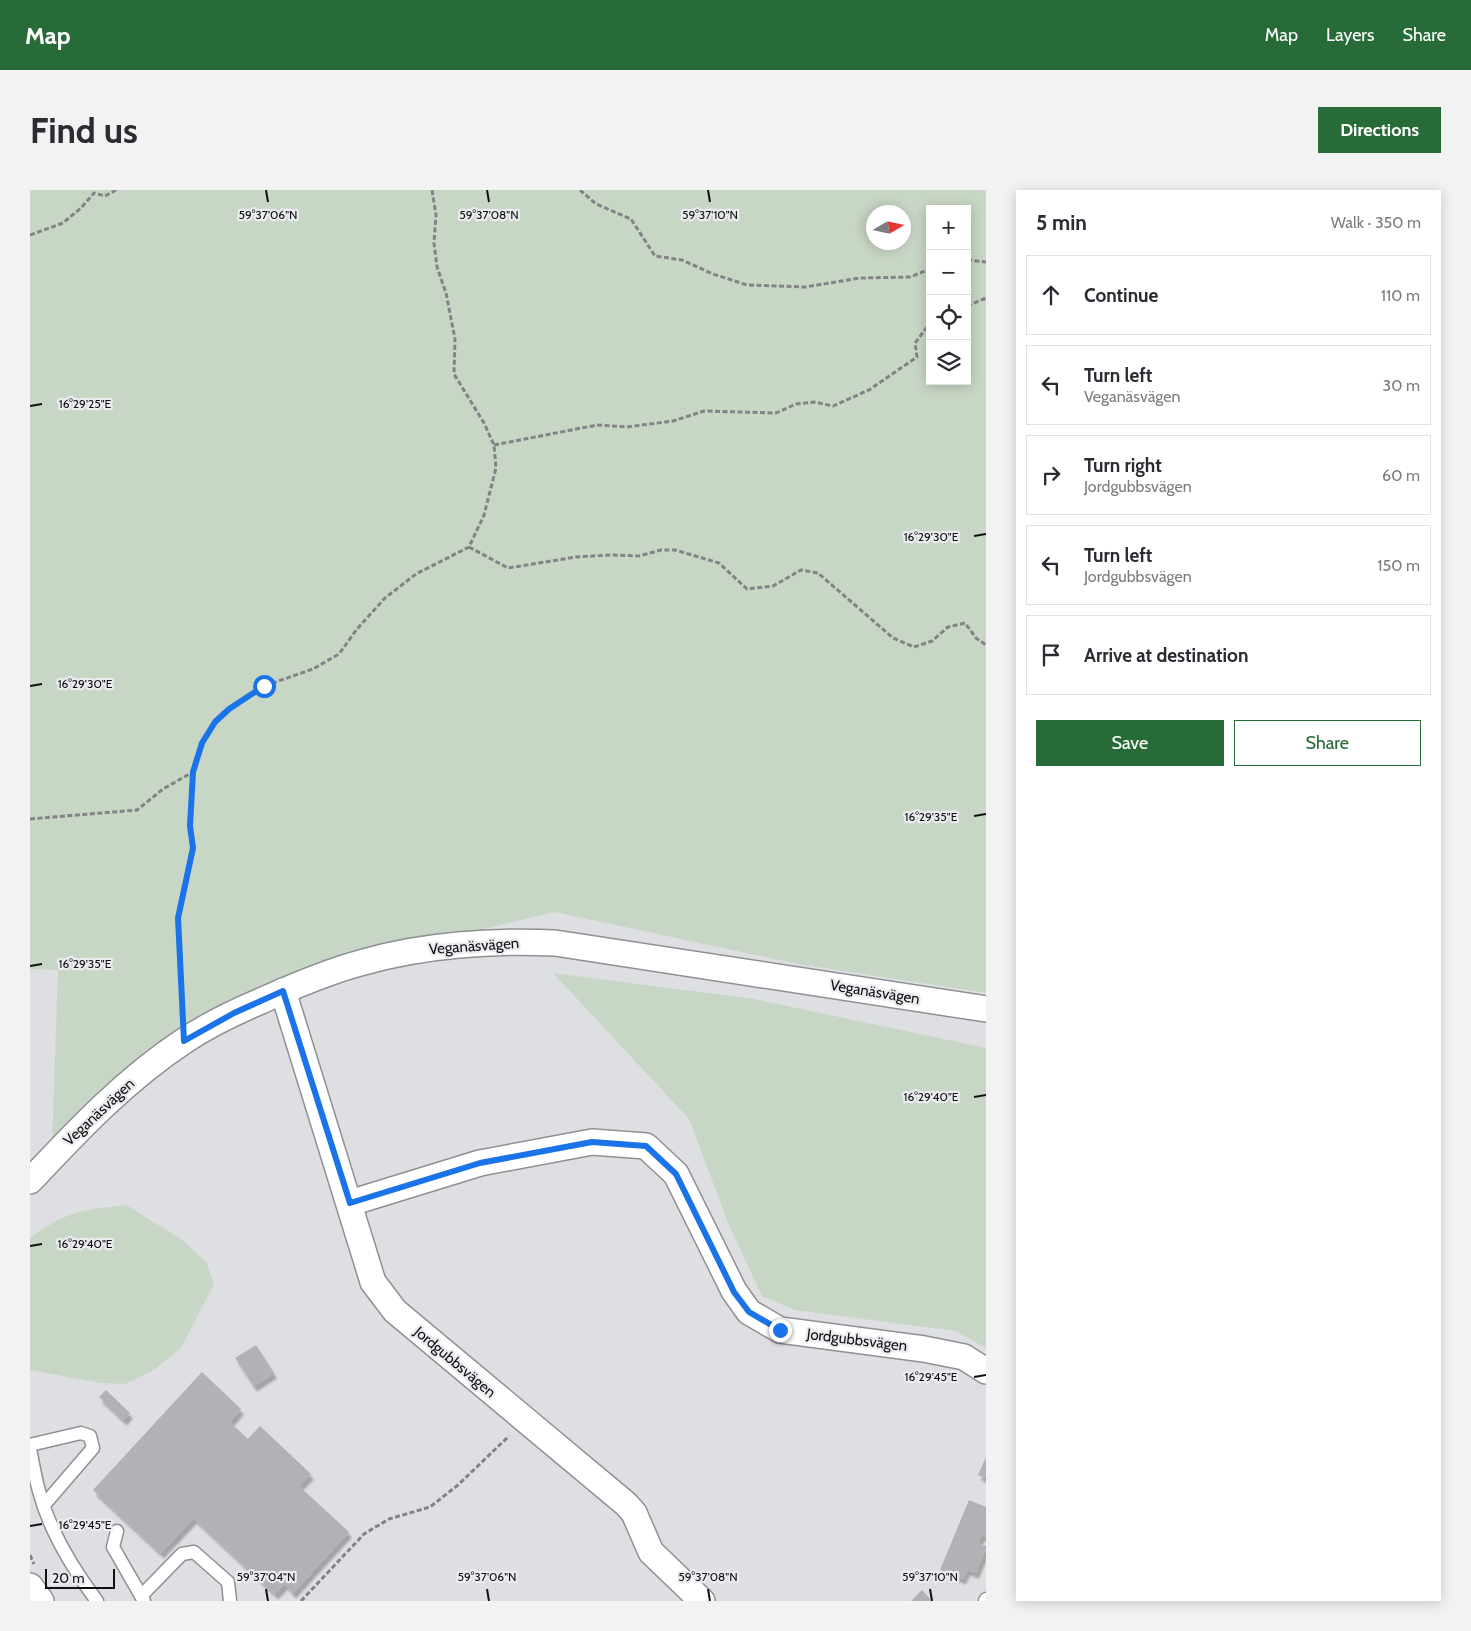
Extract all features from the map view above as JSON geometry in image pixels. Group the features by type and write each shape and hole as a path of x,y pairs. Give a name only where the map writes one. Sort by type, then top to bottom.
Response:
{"street":[{"name":"Veganäsvägen","path":"30,1181 88,1119 130,1081 184,1041 234,1013 283,991 364,962 419,950 519,942 586,947 986,1009"},
{"name":"Jordgubbsvägen","path":"283,991 373,1282 395,1311 626,1504 634,1513 650,1552 702,1601"},
{"name":"Jordgubbsvägen","path":"350,1203 480,1163 592,1142 646,1146 676,1174 734,1292 749,1312 780,1330 924,1348 964,1357 986,1371"},
{"path":"30,1586 41,1601"}],"lane":[{"path":"44,1506 93,1448 90,1436 81,1433 30,1447 39,1492 44,1506 81,1580 96,1601"},
{"path":"117,1531 113,1547 143,1598 182,1554 194,1552 228,1582 230,1601"}],"path":[{"path":"30,235 64,223 94,193 105,196 116,190"},
{"path":"184,1041 178,918 193,848 190,826 193,772 202,743 215,722 229,709 264,686 313,669 339,654 357,629 385,598 416,574 469,547 484,514 496,468 494,445 484,422 454,374 454,340 446,293 437,267 434,243 436,216 432,190"},
{"path":"580,190 596,204 631,218 655,256 682,260 713,274 747,285 805,288 860,278 910,277 926,271"},
{"path":"971,260 986,262"},
{"path":"971,304 986,298"},
{"path":"494,445 597,425 627,427 673,421 704,411 776,413 796,404 814,402 833,406 869,390 917,356 915,343 926,328"},
{"path":"469,547 508,568 576,557 639,556 661,550 675,550 719,563 747,589 773,586 801,570 818,573 893,638 914,647 932,641 948,627 965,624 976,638 986,645"},
{"path":"30,819 137,810 164,789 193,772"},
{"path":"301,1601 364,1534 389,1519 430,1507 458,1485 525,1420"}],"green space":[{"path":"30,190 986,190 986,993 798,964 555,912 280,977 191,1022 52,1146 58,970 30,969"},
{"path":"553,973 754,999 986,1048 986,1348 956,1331 795,1310 762,1296 729,1225 689,1119"},
{"path":"126,1205 181,1239 206,1262 214,1284 181,1348 154,1370 125,1384 101,1383 30,1370 30,1239 53,1223 75,1213"}],"building":[{"path":"256,1345 274,1373 254,1386 235,1358"},
{"path":"202,1372 241,1409 230,1422 248,1439 260,1426 311,1474 299,1486 349,1532 293,1593 285,1584 275,1594 194,1518 161,1553 93,1490"},
{"path":"106,1390 130,1413 124,1420 99,1397"},
{"path":"986,1457 986,1478 978,1475"},
{"path":"969,1500 986,1507 986,1537 982,1535 978,1543 986,1546 986,1549 976,1573 967,1570 963,1579 940,1570"},
{"path":"922,1590 932,1601 911,1601"}],"route":[{"path":"264,686 229,709 215,722 202,743 193,772 190,798 190,826 193,848 191,863 184,879 178,918 184,1041 234,1013 283,991 350,1203 480,1163 592,1142 646,1146 676,1174 693,1214 734,1292 749,1312 780,1330"}]}
